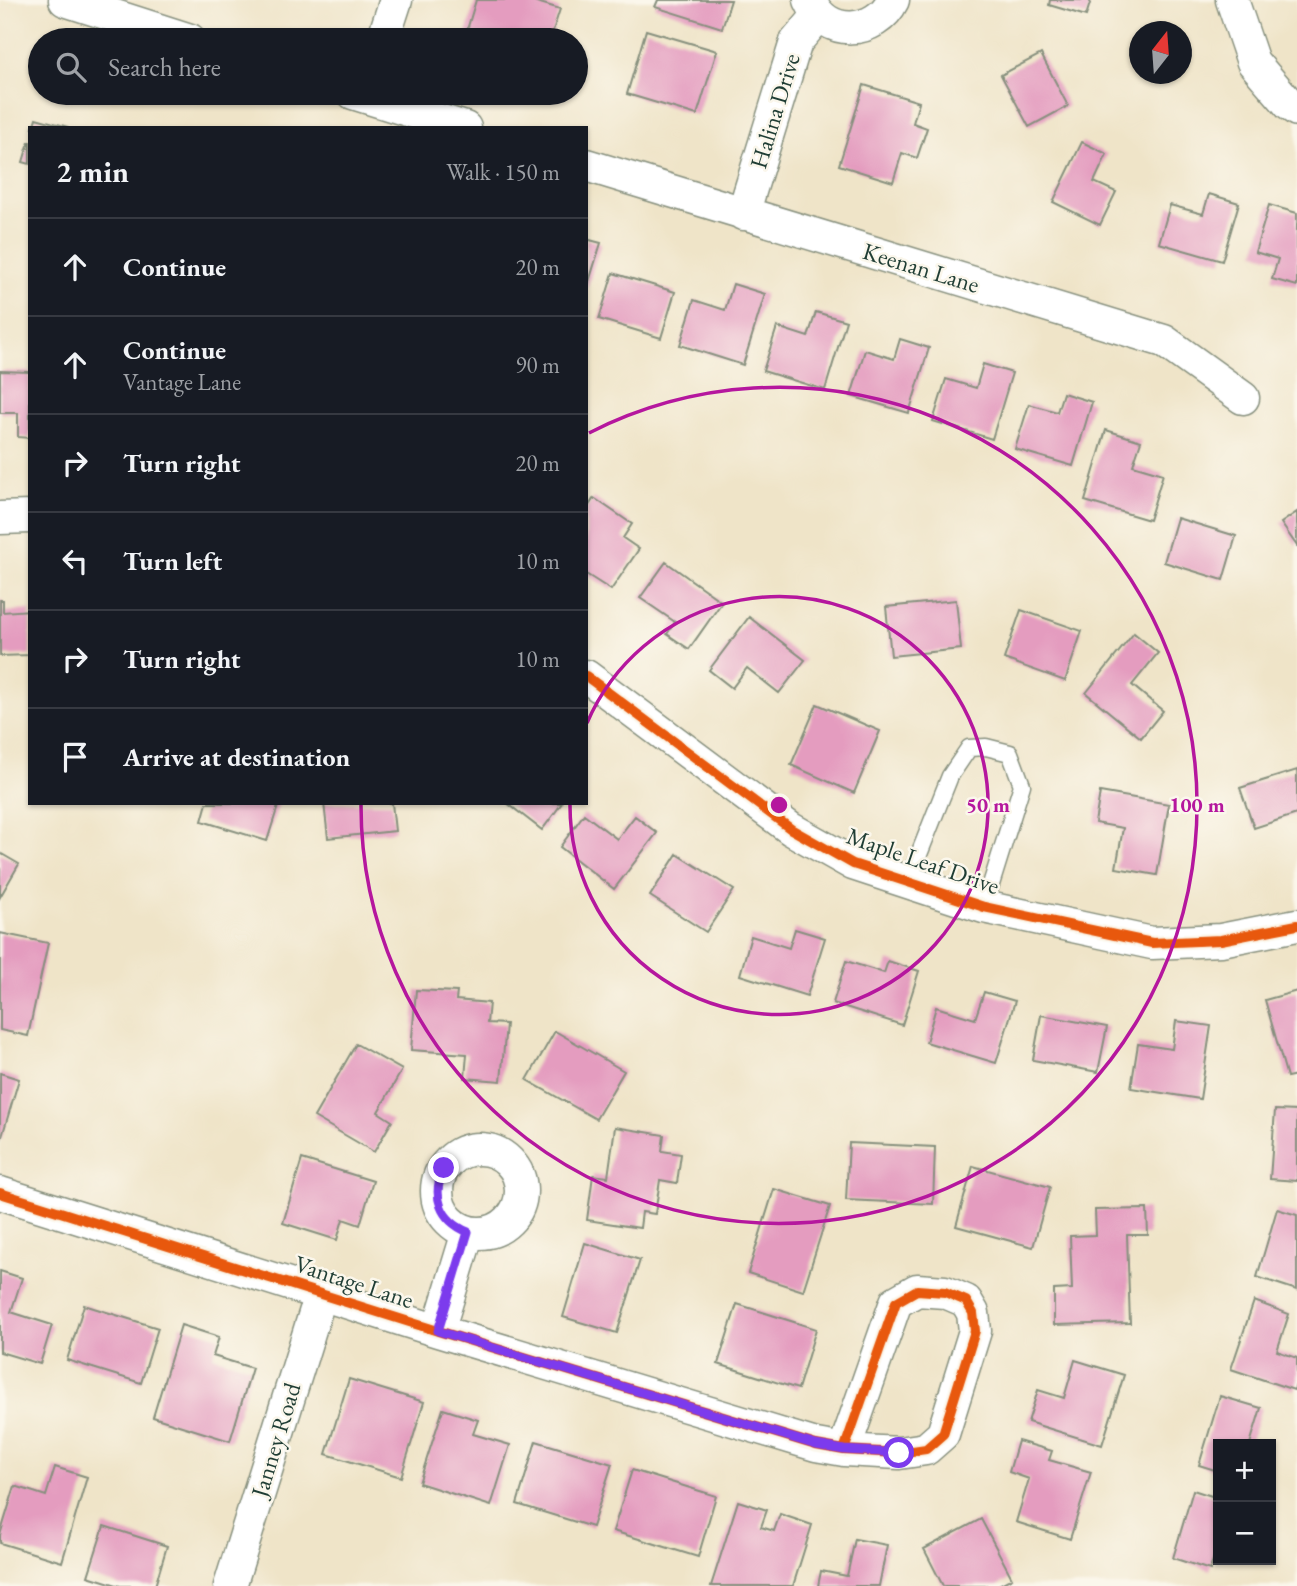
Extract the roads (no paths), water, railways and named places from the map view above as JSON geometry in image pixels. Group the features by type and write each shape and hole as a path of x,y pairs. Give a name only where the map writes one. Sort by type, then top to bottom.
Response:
{"street":[{"path":"65,0 152,28"},
{"path":"387,28 396,0"},
{"name":"Halina Drive","path":"743,214 796,42 815,8 832,24 847,28 863,27 877,21 893,0"},
{"path":"1232,0 1253,62 1297,110"},
{"path":"395,105 459,126"},
{"name":"Keenan Lane","path":"588,166 1164,341 1243,398"},
{"path":"0,518 28,517"},
{"name":"Maple Leaf Drive","path":"588,677 791,829 853,864 984,907 1152,943 1221,940 1297,925"},
{"name":"Vantage Lane","path":"0,1193 438,1331 830,1448 899,1453 926,1449 943,1434 975,1331 973,1313 966,1301 945,1292 917,1290 896,1302 830,1448"},
{"path":"438,1331 468,1232"},
{"name":"Janney Road","path":"230,1586 321,1294"}],"lane":[{"path":"908,882 950,776 968,748 986,747 1010,753 1022,785 984,907"}]}
